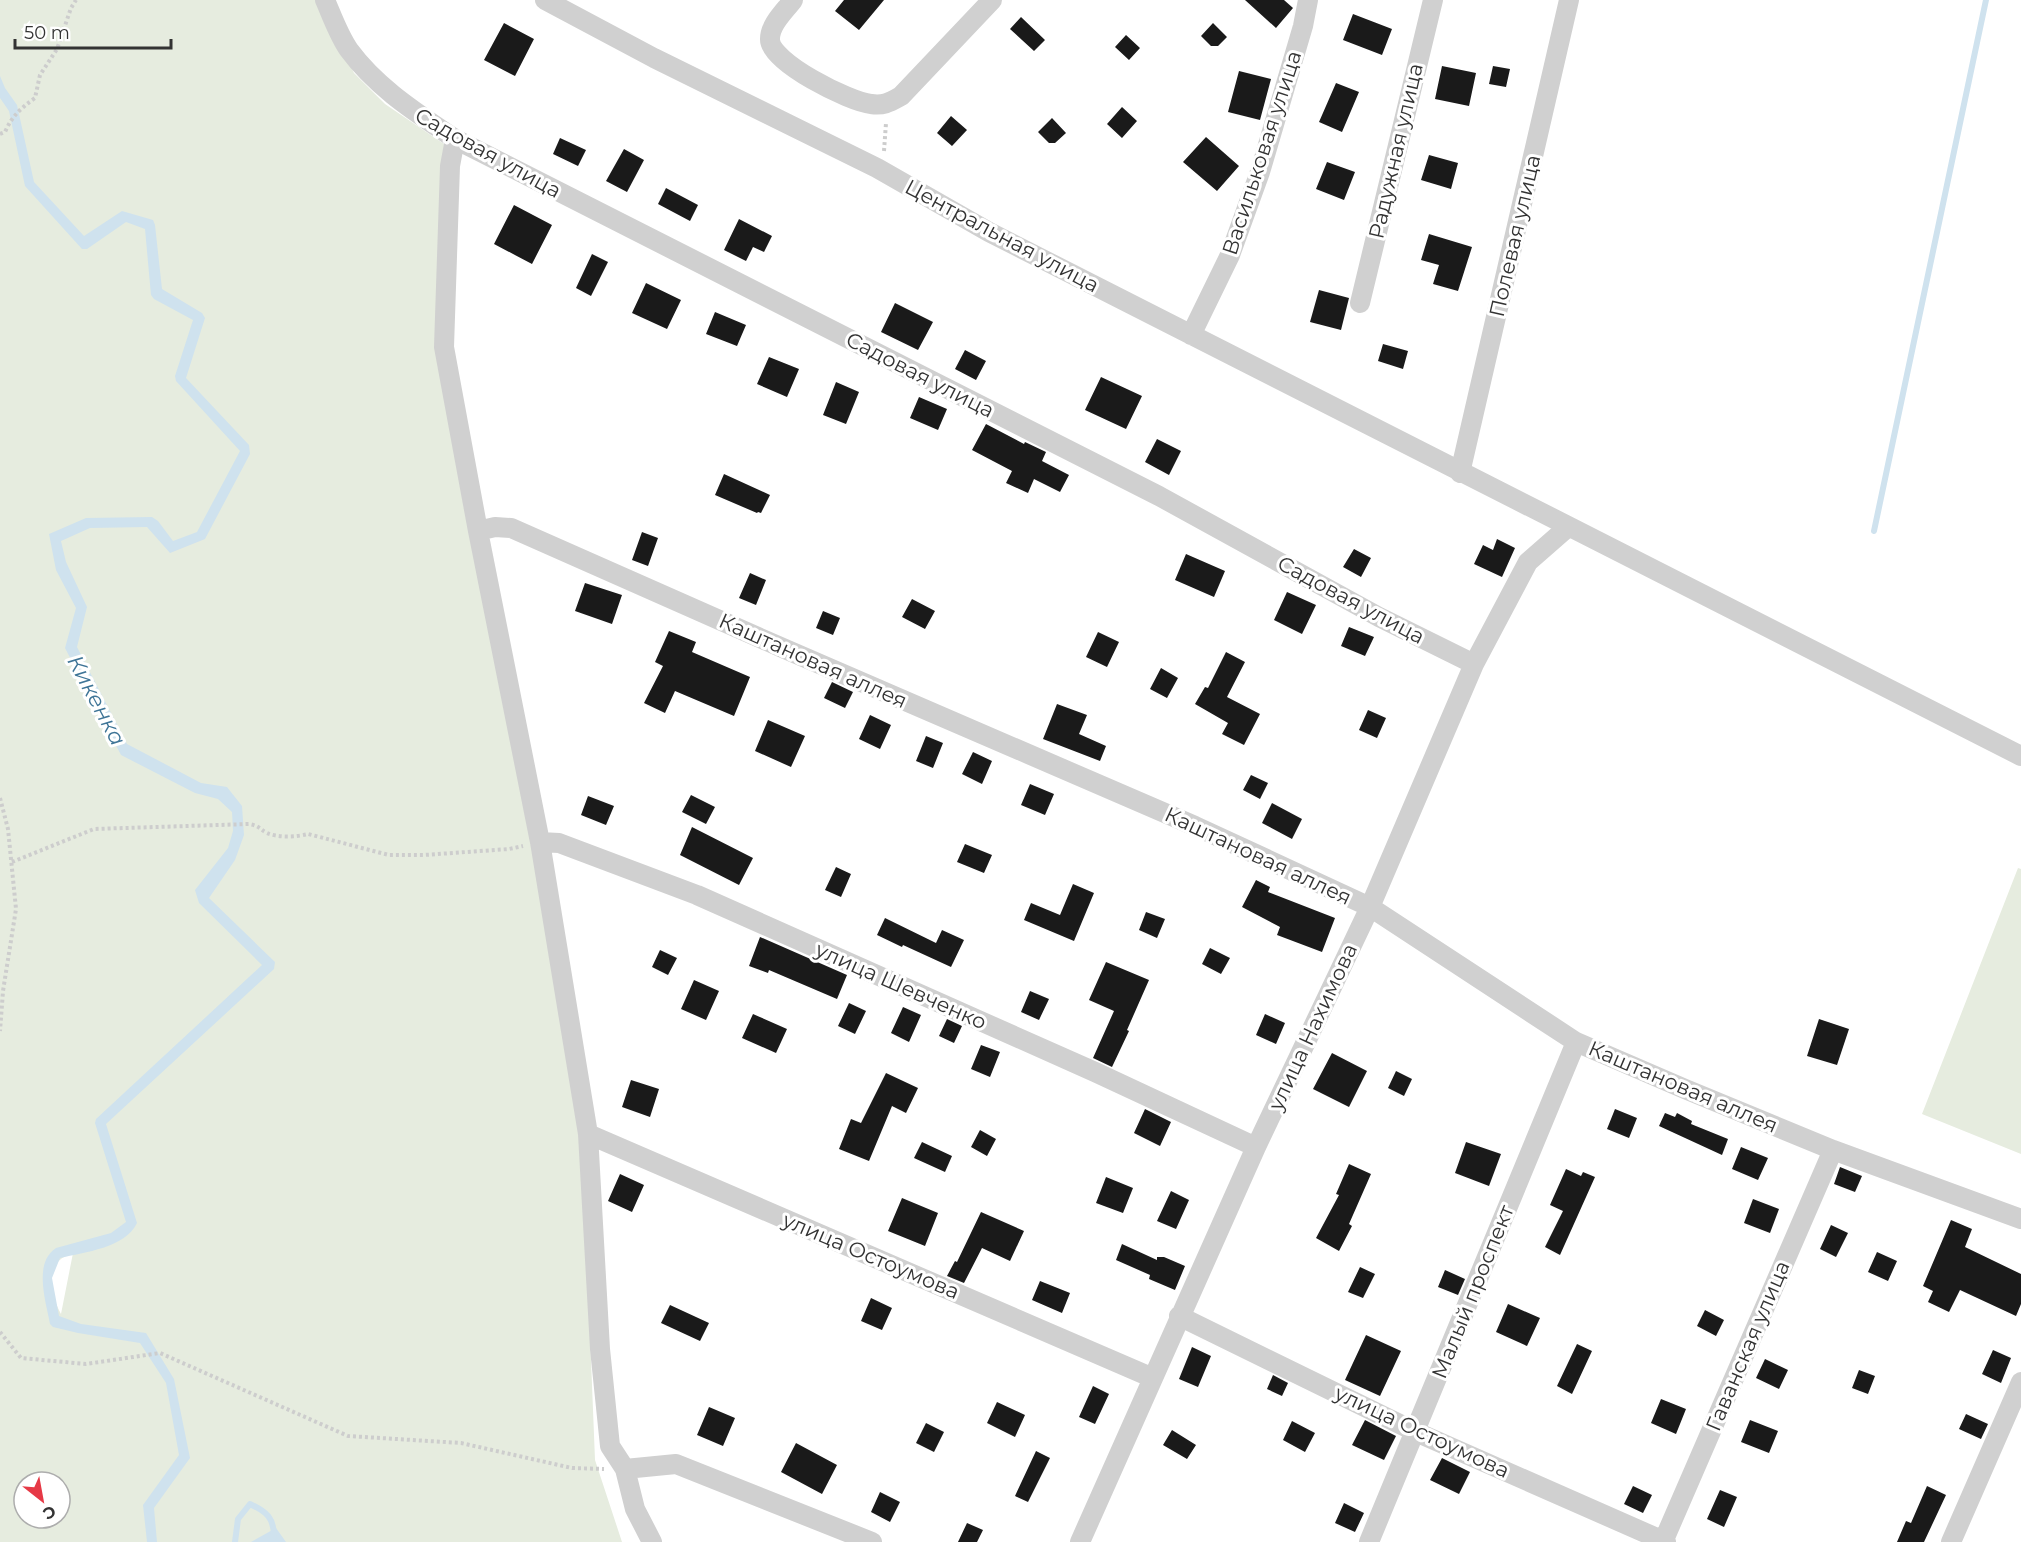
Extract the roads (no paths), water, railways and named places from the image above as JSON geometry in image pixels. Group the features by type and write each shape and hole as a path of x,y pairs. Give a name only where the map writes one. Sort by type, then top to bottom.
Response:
{"street":[{"name":"Садовая улица","path":"325,0 348,49 373,77 399,101 455,139 1148,491 1379,617 1474,664"},
{"name":"Центральная улица","path":"545,0 654,58 877,168 989,232 2021,756"},
{"path":"794,0 772,28 771,46 780,58 812,79 868,104 886,105 901,96 992,0"},
{"name":"Васильковая улица","path":"1191,335 1230,255 1260,172 1303,26 1308,0"},
{"name":"Радужная улица","path":"1360,303 1433,0"},
{"name":"Полевая улица","path":"1460,473 1569,0"},
{"path":"455,139 450,166 444,346 540,842 588,1134 600,1349 610,1446 626,1469 635,1509 652,1542"},
{"name":"Каштановая аллея","path":"478,531 495,527 511,528 1195,826 1370,907 1576,1042 1833,1149 2021,1219"},
{"name":"улица Нахимова","path":"1080,1542 1256,1147 1370,907 1474,664 1528,562 1568,527"},
{"name":"улица Шевченко","path":"540,842 559,843 697,895 1095,1072 1256,1147"},
{"name":"Малый проспект","path":"1369,1542 1576,1042"},
{"name":"улица Остоумова","path":"588,1134 1154,1378"},
{"name":"Гаванская улица","path":"1664,1542 1833,1149"},
{"name":"улица Остоумова","path":"1179,1316 1416,1432 1664,1542"},
{"path":"1951,1542 2021,1382"},
{"path":"626,1469 676,1464 872,1542"}],"water":[{"name":"Кикенка","path":"0,76 17,105 34,182 84,236 122,211 153,220 162,289 202,313 205,318 186,378 249,445 250,454 205,539 170,553 147,527 90,528 61,541 66,562 87,607 77,647 127,744 201,783 227,787 242,806 244,835 235,860 209,898 275,962 274,969 106,1124 137,1223 123,1238 103,1248 60,1258 52,1278 59,1316 81,1324 146,1333 174,1379 190,1458 154,1508 157,1542 147,1542 143,1505 179,1455 166,1383 140,1343 53,1327 50,1324 46,1305 43,1273 49,1255 56,1248 111,1233 126,1222 95,1123 96,1119 262,965 199,903 195,890 228,848 233,831 232,812 218,799 195,793 121,755 65,648 76,608 56,570 49,534 86,518 152,517 158,521 173,541 197,532 240,451 176,381 175,376 193,320 154,299 151,295 145,229 126,222 87,249 82,249 25,186 9,111 0,98"},
{"path":"276,1528 286,1542 251,1542"}],"waterway":[{"path":"1874,531 1986,0"},
{"path":"235,1542 238,1519 250,1504 261,1510 271,1520 274,1537"}]}
